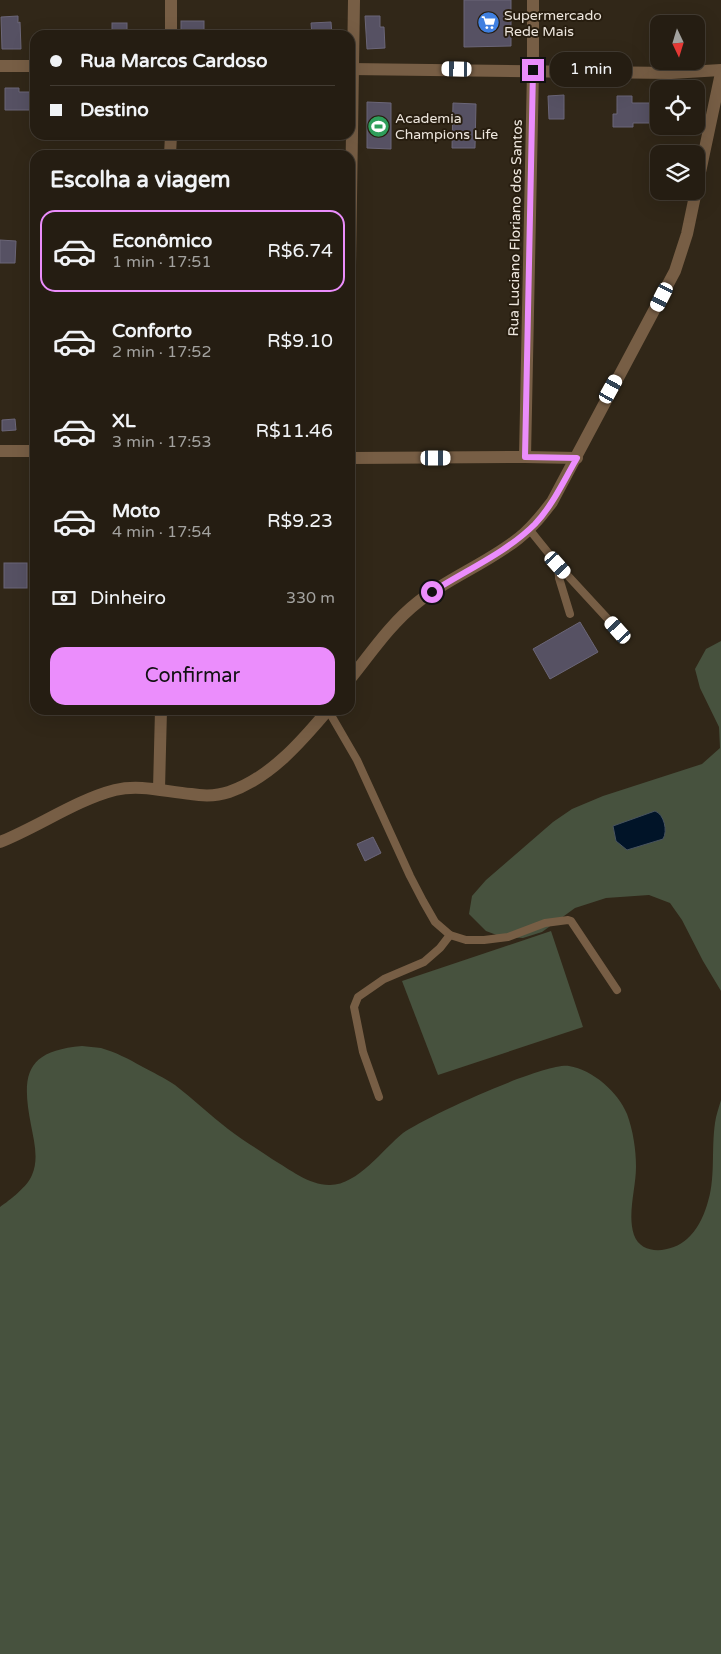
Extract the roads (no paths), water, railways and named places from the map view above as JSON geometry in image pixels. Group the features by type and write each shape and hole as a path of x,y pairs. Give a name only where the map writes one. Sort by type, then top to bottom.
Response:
{"street":[{"path":"170,0 171,30"},
{"path":"353,30 354,0"},
{"name":"Rua Luciano Floriano dos Santos","path":"525,457 533,0"},
{"path":"0,66 30,66"},
{"path":"355,69 671,73 721,71 705,148"},
{"path":"355,673 398,621 418,602 519,539 552,502 675,270 687,234 694,200"},
{"path":"0,451 30,451"},
{"path":"355,458 577,458"},
{"path":"159,789 161,715"},
{"path":"0,842 73,807 114,790 159,789 206,795 229,792 251,781 278,763 324,715"}],"lane":[{"path":"529,529 558,565 618,630"},
{"path":"558,565 559,578 570,614"},
{"path":"331,715 357,760 410,876 435,922 450,934 466,940 508,937 545,923 571,921 617,990"},
{"path":"379,1097 362,1052 354,1008 358,997 384,979 424,962 440,948 450,934"}],"water":[{"path":"655,811 663,819 665,832 663,839 627,850 616,841 613,826"}],"place":[{"name":"Supermercado Rede Mais","path":"488,23"},
{"name":"Academia Champions Life","path":"379,126"}]}
